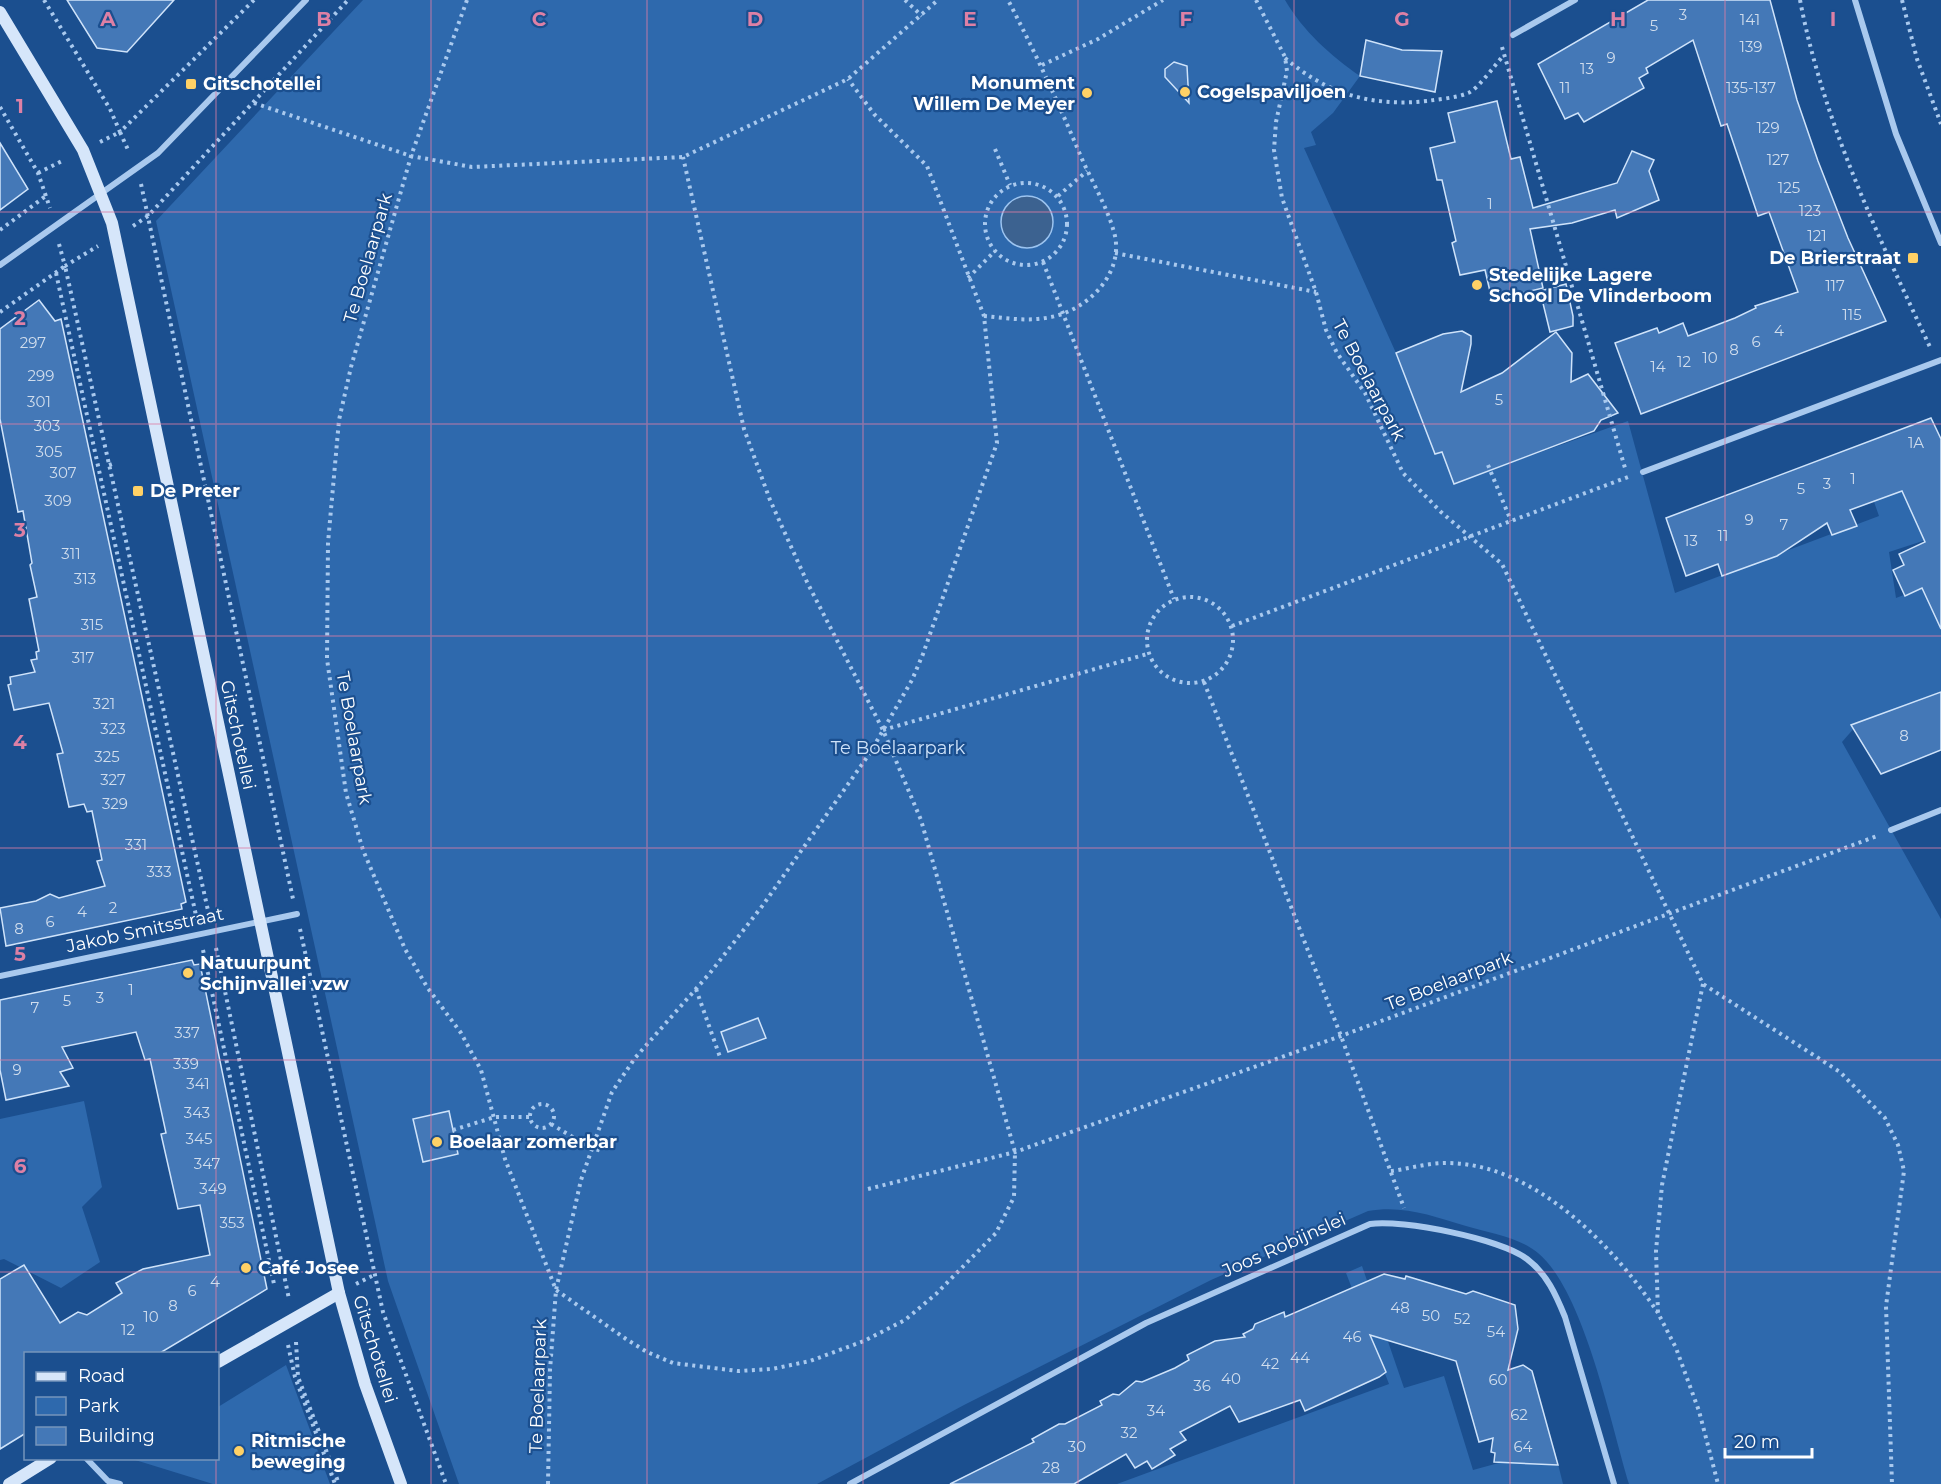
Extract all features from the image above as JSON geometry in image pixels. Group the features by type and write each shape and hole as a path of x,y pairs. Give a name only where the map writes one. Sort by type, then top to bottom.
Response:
{"street":[{"path":"0,265 158,153 306,0"},
{"path":"1513,35 1575,0"},
{"path":"1855,0 1896,134 1941,243"},
{"name":"Gitschotellei","path":"0,12 76,139 101,192 121,258 188,590 339,1293 365,1384 401,1484"},
{"path":"1643,472 1939,361"},
{"path":"1892,830 1941,810"},
{"name":"Jakob Smitsstraat","path":"0,976 297,914"},
{"name":"Joos Robijnslei","path":"850,1484 1146,1323 1370,1224 1386,1221 1408,1224 1512,1250 1540,1270 1555,1293 1565,1317 1614,1484"},
{"path":"219,1361 339,1293"},
{"path":"9,1484 48,1460"},
{"path":"88,1460 108,1481 120,1484"}],"path":[{"path":"44,0 110,109 120,132 254,0"},
{"path":"348,0 148,216 383,1312 446,1484"},
{"name":"Te Boelaarpark","path":"467,0 411,156 351,367 339,420 328,543 327,659 346,793 363,850 405,949 427,987 471,1049 481,1070 505,1159 556,1290 633,1344 673,1363 708,1369 772,1370 810,1361 864,1341 905,1320 936,1294 996,1233 1014,1197 1015,1152 921,820 884,730 807,582 770,500 744,429 683,157"},
{"path":"904,0 922,16"},
{"path":"254,103 411,156 484,168 683,157 848,79 938,0"},
{"path":"984,316 1021,320 1064,313 1081,305 1106,280 1113,267 1115,253 1111,224 1042,65 1008,0"},
{"path":"1042,65 1098,39 1162,0"},
{"name":"Te Boelaarpark","path":"1256,0 1285,57 1286,83 1276,122 1274,150 1277,175 1290,225 1316,292 1319,312 1333,345 1365,393 1403,473 1441,512 1492,552 1510,577 1703,984"},
{"path":"1800,0 1842,143 1898,278 1939,361"},
{"path":"1902,0 1917,59 1941,124"},
{"path":"1513,35 1501,43 1503,56 1628,477"},
{"path":"1285,57 1305,76 1333,90 1365,100 1398,104 1470,93 1503,56"},
{"name":"Te Boelaarpark","path":"548,1484 550,1371 556,1290 581,1179 612,1092 635,1058 696,989 763,905 884,730 912,680 923,654 996,449 997,433 984,316 927,166 874,114 848,79"},
{"path":"0,107 38,173"},
{"path":"995,149 1010,185"},
{"path":"1058,196 1087,171"},
{"path":"1023,182 1036,183 1058,196 1068,220 1067,233 1054,255 1043,262 1030,265 1018,264 995,251 988,240 986,214 995,197 1010,185 1023,182"},
{"path":"0,230 47,195"},
{"path":"968,278 995,251"},
{"path":"1115,253 1316,292"},
{"path":"1043,262 1174,599"},
{"path":"0,312 65,266 213,931 294,1318 298,1377 337,1484"},
{"path":"56,273 274,1284"},
{"path":"86,362 93,360"},
{"path":"109,465 115,463"},
{"path":"1488,465 1511,521"},
{"path":"1232,626 1643,472"},
{"path":"1189,596 1206,599 1219,607 1232,626 1234,641 1230,658 1221,671 1204,682 1189,684 1176,681 1162,674 1148,654 1147,634 1151,619 1161,607 1174,599 1189,596"},
{"path":"884,730 1148,654"},
{"path":"1204,682 1341,1036 1408,1224"},
{"name":"Te Boelaarpark","path":"1015,1152 1341,1036 1892,830"},
{"path":"1658,1313 1657,1221 1703,984 1840,1072 1885,1118 1898,1145 1904,1171 1886,1306 1892,1484"},
{"path":"696,989 720,1057"},
{"path":"546,1104 554,1113 551,1124 544,1128 536,1127 530,1117 534,1106 546,1104"},
{"path":"453,1130 495,1117 530,1117"},
{"path":"551,1124 591,1148 602,1151"},
{"path":"868,1189 1015,1152"},
{"path":"1391,1172 1445,1162 1487,1169 1525,1184 1567,1212 1606,1248 1636,1281 1658,1313 1676,1348 1699,1411 1718,1484"},
{"path":"287,1338 295,1377 337,1484"}],"green space":[{"name":"Te Boelaarpark","path":"363,0 1285,0 1318,42 1360,76 1333,113 1311,132 1316,145 1304,148 1396,353 1435,454 1442,452 1454,483 1628,421 1675,593 1879,516 1855,448 1887,436 1935,537 1889,552 1896,598 1922,588 1941,614 1941,699 1856,726 1842,742 1941,919 1941,1484 1629,1484 1594,1361 1569,1297 1554,1271 1538,1253 1513,1239 1430,1215 1394,1209 1368,1211 1211,1280 964,1405 817,1484 459,1484 388,1281 156,221"},
{"path":"84,1101 102,1187 82,1207 100,1262 61,1288 4,1259 0,1260 0,1119"},
{"path":"1362,1266 1404,1388 1444,1376 1473,1470 1554,1448 1563,1484 1117,1484 1389,1384 1346,1273"},
{"path":"286,1365 330,1484 213,1484 135,1460 219,1460 219,1406"}],"shaded area":[{"path":"1022,196 1032,196 1042,200 1049,207 1053,222 1049,237 1042,244 1032,248 1022,248 1012,244 1005,237 1001,227 1001,217 1005,207 1012,200"}],"building":[{"path":"67,0 174,0 127,52 97,48"},
{"path":"1648,0 1770,0 1797,100 1818,161 1848,238 1886,321 1641,414 1615,343 1657,328 1659,333 1683,323 1688,336 1735,318 1756,308 1755,306 1798,292 1769,212 1758,216 1727,124 1721,126 1693,40 1646,68 1648,73 1639,78 1644,88 1584,122 1578,113 1565,119 1538,64"},
{"path":"1366,40 1402,50 1442,51 1435,92 1360,76"},
{"path":"1174,62 1187,66 1189,103 1165,77 1165,69"},
{"path":"1497,101 1511,159 1520,157 1533,208 1617,183 1632,151 1654,160 1649,171 1659,200 1617,218 1615,210 1572,223 1530,229 1543,288 1492,300 1485,270 1460,275 1452,243 1456,241 1442,180 1437,180 1430,148 1455,142 1448,113"},
{"path":"0,143 28,189 0,210"},
{"path":"1566,284 1573,326 1550,332 1540,291"},
{"path":"39,300 55,321 61,319 186,902 181,904 182,909 6,946 0,908 36,901 50,894 59,898 105,886 97,861 102,860 92,811 87,812 84,804 69,807 57,754 63,753 49,703 14,710 8,685 11,684 10,677 35,672 31,660 37,659 36,652 39,651 29,599 37,597 30,565 32,563 23,511 18,512 0,419 0,329"},
{"path":"1462,331 1471,336 1471,344 1461,392 1502,373 1556,332 1572,353 1571,382 1588,374 1618,413 1601,420 1594,431 1454,484 1442,452 1435,454 1396,353 1443,334"},
{"path":"1931,418 1941,439 1941,629 1922,588 1905,596 1893,570 1904,565 1899,554 1925,542 1902,491 1850,510 1857,526 1832,535 1827,523 1777,556 1722,576 1718,564 1686,576 1666,518"},
{"path":"1941,692 1941,750 1881,774 1851,725"},
{"path":"192,960 194,965 200,964 267,1289 162,1352 24,1352 24,1434 0,1449 0,1279 24,1265 60,1323 78,1312 87,1315 122,1293 116,1283 143,1269 210,1255 200,1205 178,1209 161,1134 166,1133 150,1059 145,1060 136,1032 62,1047 73,1068 60,1072 69,1086 6,1100 0,1070 0,1000"},
{"path":"758,1018 766,1038 728,1052 721,1032"},
{"name":"Boelaar zomerbar","path":"449,1111 458,1154 423,1162 413,1119"},
{"path":"1384,1274 1405,1279 1406,1276 1466,1294 1473,1291 1515,1305 1518,1329 1508,1370 1523,1365 1532,1371 1558,1465 1494,1462 1495,1453 1491,1452 1493,1438 1479,1442 1456,1361 1370,1335 1386,1372 1379,1377 1305,1411 1300,1400 1239,1422 1230,1406 1180,1432 1186,1440 1170,1449 1175,1455 1152,1469 1147,1461 1135,1468 1126,1454 1074,1484 950,1484 1034,1442 1032,1439 1059,1424 1065,1424 1102,1405 1100,1401 1113,1394 1119,1395 1136,1381 1142,1382 1175,1368 1189,1360 1187,1355 1215,1341 1245,1337 1243,1334 1253,1329 1255,1324 1284,1312 1285,1317"}],"place":[{"name":"Gitschotellei","path":"191,84"},
{"name":"Cogelspaviljoen","path":"1185,92"},
{"name":"Monument Willem De Meyer","path":"1087,93"},
{"name":"De Brierstraat","path":"1913,258"},
{"name":"Stedelijke Lagere School De Vlinderboom","path":"1477,285"},
{"name":"De Preter","path":"138,491"},
{"name":"Natuurpunt Schijnvallei vzw","path":"188,973"},
{"name":"Boelaar zomerbar","path":"437,1142"},
{"name":"Café Josee","path":"246,1268"},
{"name":"Ritmische beweging","path":"239,1451"}]}
